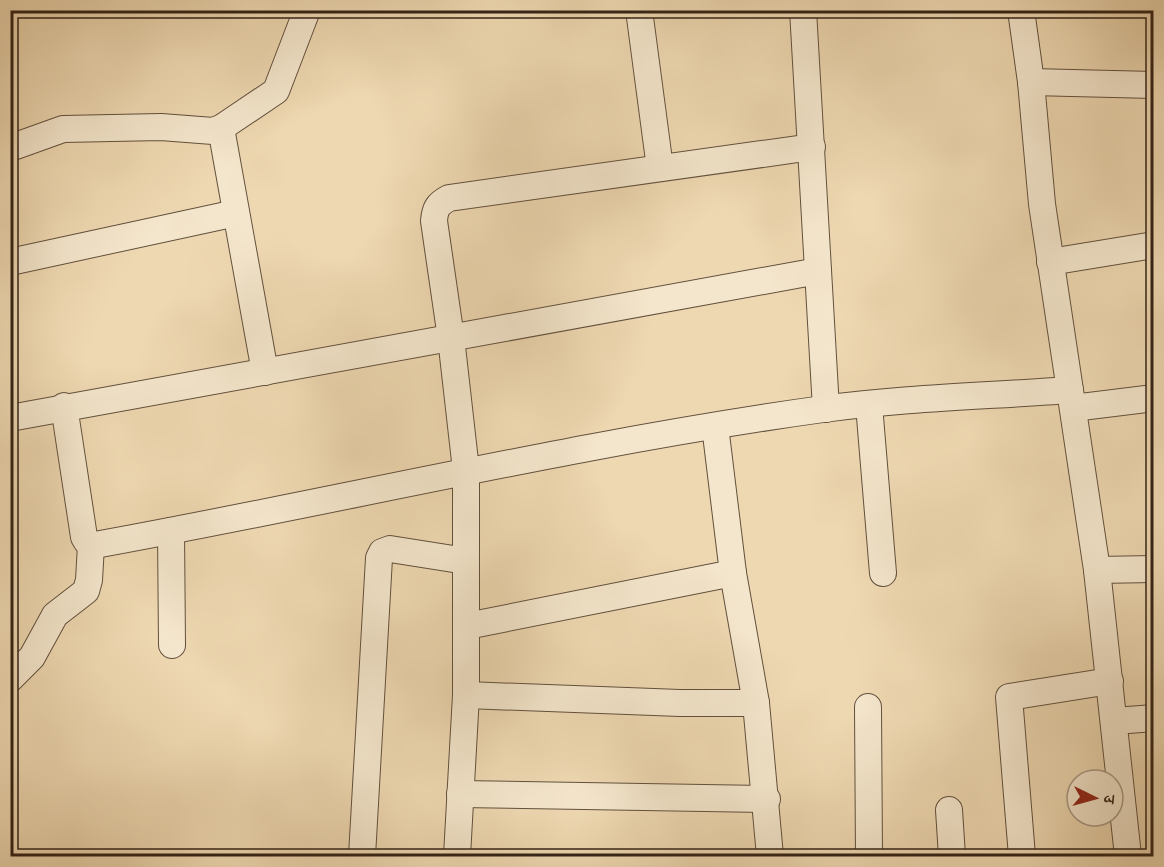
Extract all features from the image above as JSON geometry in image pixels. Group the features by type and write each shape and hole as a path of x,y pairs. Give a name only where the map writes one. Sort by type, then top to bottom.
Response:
{"street":[{"path":"13,142 63,129 161,127 213,131 221,128 276,90 307,10"},
{"path":"639,10 660,168"},
{"path":"803,10 826,409"},
{"path":"1021,10 1031,82 1042,204 1097,570 1128,856"},
{"path":"1031,82 1154,85"},
{"path":"221,128 265,372"},
{"path":"458,856 466,695 466,470 451,338 434,221 435,210 439,203 449,198 812,147"},
{"path":"10,262 236,213"},
{"path":"1050,262 1154,245"},
{"path":"10,418 64,406 265,372 818,271"},
{"path":"91,545 171,531 466,470 826,409 869,405 1154,398"},
{"path":"869,405 883,573"},
{"path":"10,679 32,657 55,615 86,591 89,580 91,545 84,537 64,406"},
{"path":"715,426 733,573 756,703 770,856"},
{"path":"171,531 172,645"},
{"path":"362,856 379,558 382,552 390,549 466,561"},
{"path":"1097,570 1154,569"},
{"path":"467,626 733,573"},
{"path":"1022,856 1009,698 1110,681"},
{"path":"466,695 668,703 756,703"},
{"path":"868,707 869,856"},
{"path":"1115,721 1154,718"},
{"path":"460,794 766,799"},
{"path":"949,810 952,856"}]}
